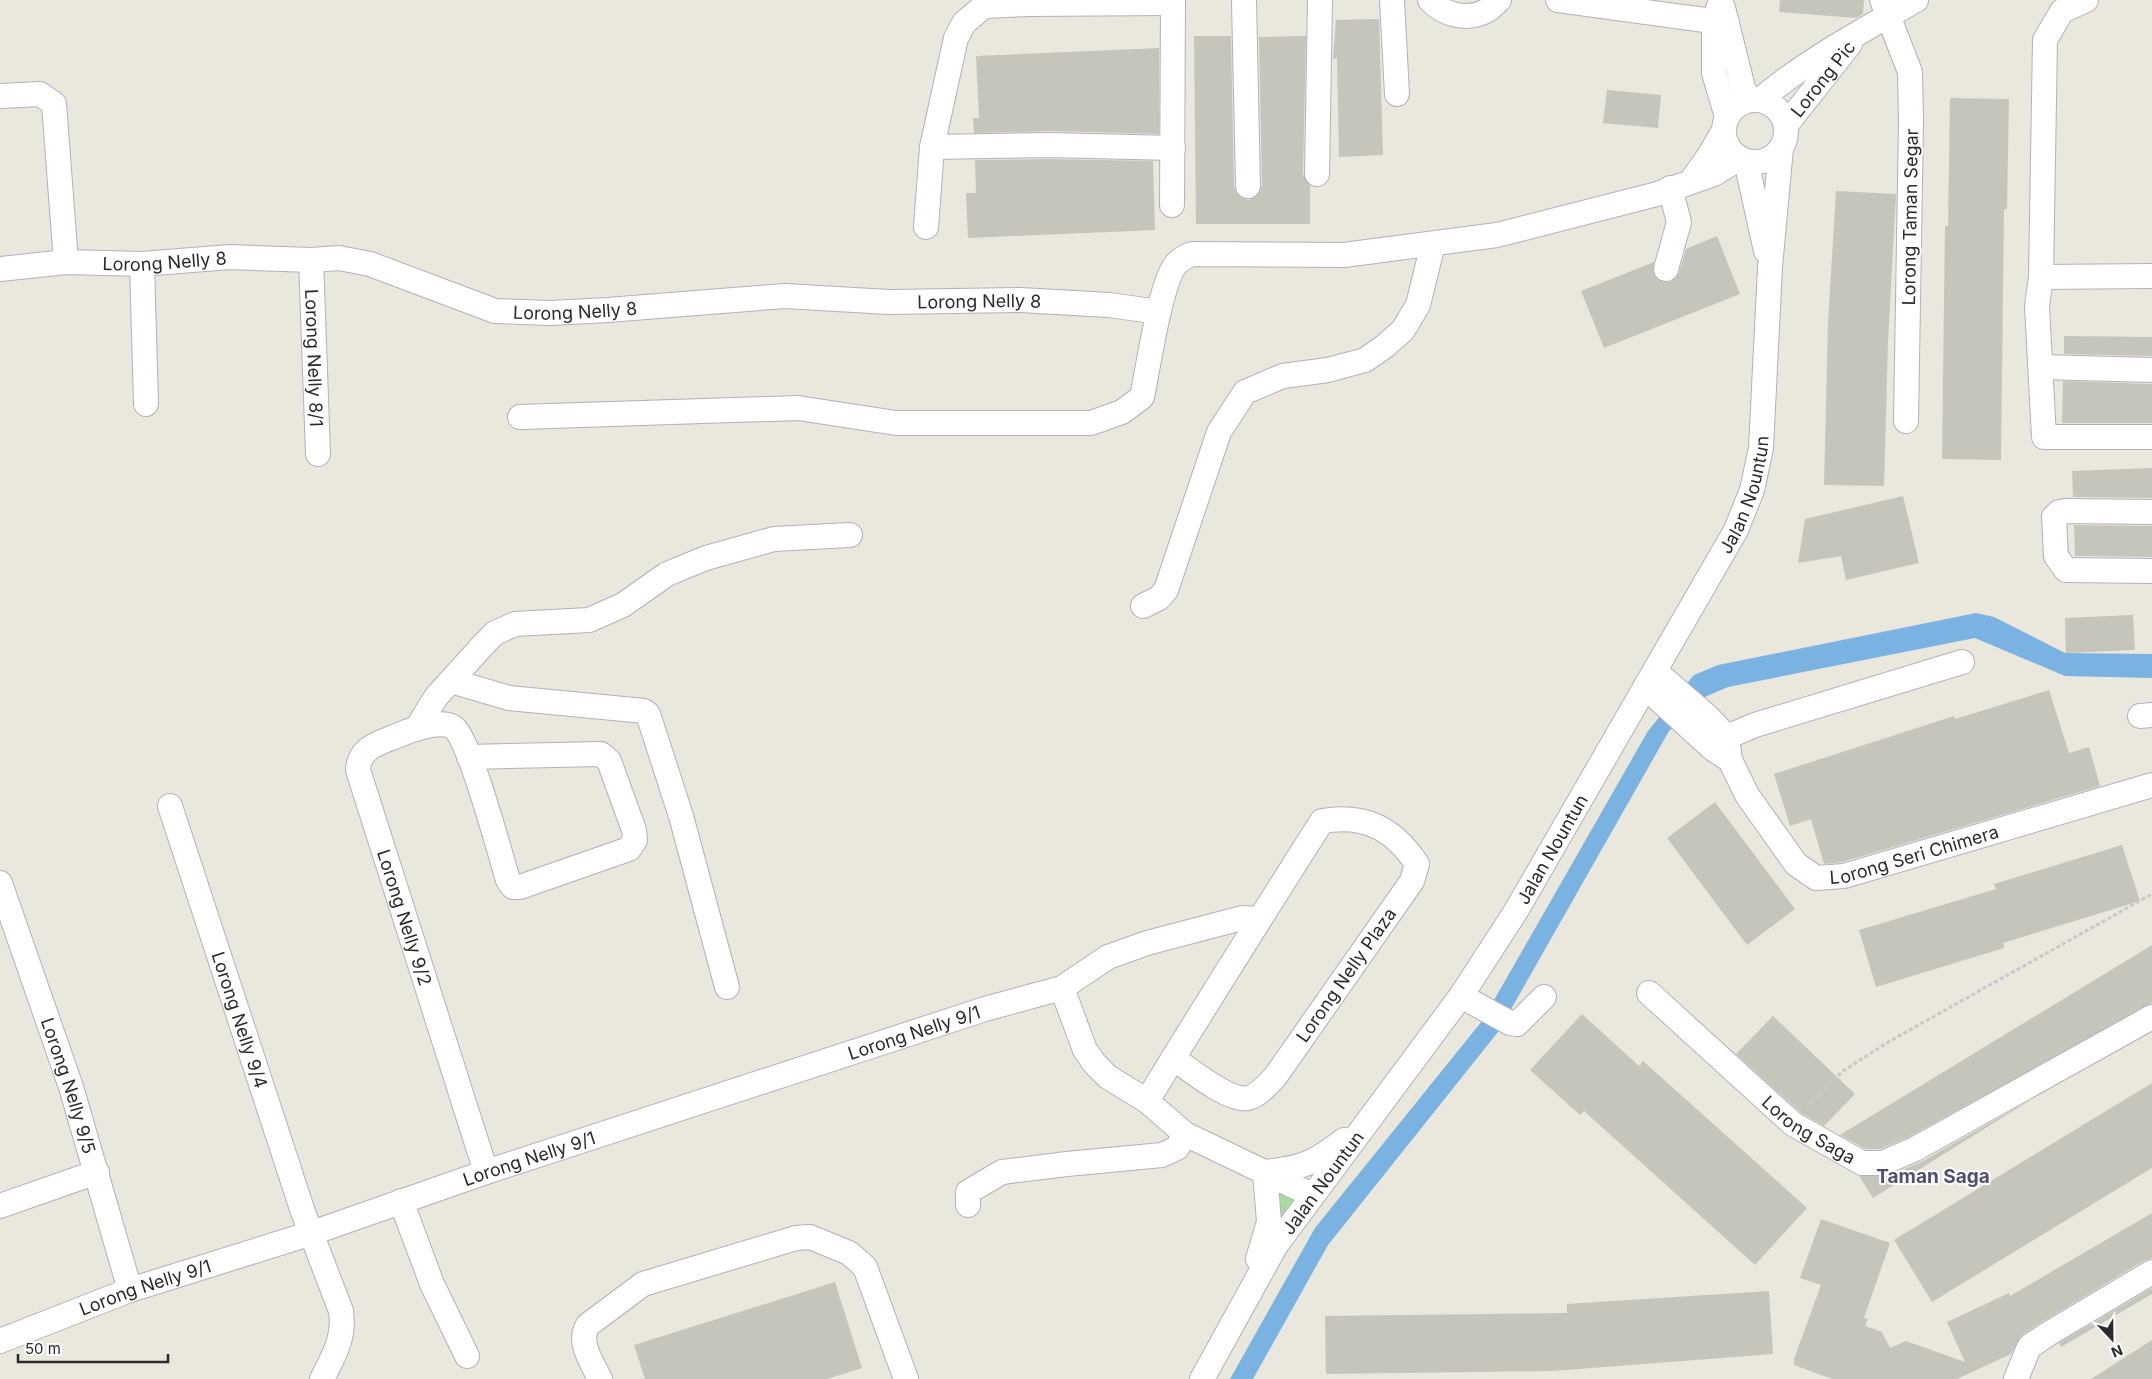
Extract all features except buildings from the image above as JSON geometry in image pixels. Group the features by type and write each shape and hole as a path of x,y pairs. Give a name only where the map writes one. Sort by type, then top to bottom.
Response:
{"street":[{"path":"1244,0 1248,186"},
{"path":"1318,174 1320,0"},
{"path":"1392,0 1397,94"},
{"path":"1430,0 1449,14 1464,16 1486,11 1499,0"},
{"path":"1558,0 1721,12 1743,88 1755,100 1777,108 1786,125"},
{"name":"Lorong Pic","path":"1786,125 1859,33 1885,8 1916,0"},
{"path":"2086,0 2062,11 2045,40 2042,277 2037,306 2044,437 2152,437"},
{"path":"926,228 932,147 956,38 964,23 984,6 1173,1 1172,205"},
{"name":"Lorong Taman Segar","path":"1885,8 1910,72 1912,122 1906,421"},
{"name":"Jalan Nountun","path":"1721,12 1714,73 1728,146 1743,160 1770,267"},
{"name":"Lorong Pic","path":"1755,100 1859,33"},
{"path":"0,96 40,94 54,104 66,262"},
{"path":"1666,269 1680,222 1680,185 1709,156 1725,123 1741,103 1755,100"},
{"name":"Jalan Nountun","path":"1202,1379 1276,1245 1461,996 1516,911 1736,530 1752,490 1761,448 1770,267 1786,125"},
{"path":"932,147 1049,145 1173,148"},
{"path":"520,416 798,408 896,424 1091,423 1122,412 1142,397 1164,291 1175,265 1185,256 1192,254 1344,255 1497,235 1657,194 1714,174 1743,160 1766,160 1782,148"},
{"path":"1144,606 1158,598 1166,590 1220,432 1245,392 1283,376 1328,370 1365,360 1385,346 1403,330 1418,305 1433,244"},
{"name":"Lorong Nelly 8","path":"0,269 66,262 142,264 230,257 310,260 339,258 370,264 495,311 608,310 785,296 889,302 1020,300 1109,305 1159,312"},
{"name":"Lorong Nelly 8/1","path":"310,260 318,454"},
{"path":"142,264 146,404"},
{"path":"2042,277 2152,276"},
{"path":"2040,367 2152,370"},
{"path":"2152,512 2065,511 2059,512 2054,517 2056,556 2066,570 2152,572"},
{"path":"417,728 436,697 495,633 515,624 589,620 623,605 667,574 706,558 774,539 850,535"},
{"path":"1723,749 1755,725 1962,662"},
{"name":"Lorong Seri Chimera","path":"1650,679 1701,724 1723,749 1747,795 1796,864 1816,878 1844,876 2152,784"},
{"path":"451,681 509,698 644,711 648,714 681,816 727,987"},
{"name":"Lorong Nelly 9/2","path":"470,757 460,732 452,726 442,725 417,728 365,750 359,759 358,770 486,1172"},
{"path":"600,754 609,761 634,830 635,840 629,849 520,887 513,887 508,880 470,757 600,754"},
{"name":"Lorong Nelly 9/4","path":"170,806 303,1212 341,1311 344,1328 338,1346 322,1379"},
{"name":"Lorong Nelly Plaza","path":"1173,1058 1229,1095 1247,1098 1260,1091 1275,1077 1412,881 1417,864 1403,843 1372,824 1343,817 1322,821 1260,919"},
{"name":"Lorong Nelly 9/5","path":"0,884 71,1087 130,1290"},
{"name":"Lorong Nelly 9/1","path":"0,1341 130,1290 312,1234 486,1172 985,1009 1062,988 1108,957 1147,943 1242,918 1260,919"},
{"path":"1147,1101 1260,919"},
{"path":"1062,988 1085,1050 1108,1077 1147,1101 1184,1134 1312,1195"},
{"name":"Lorong Saga","path":"1649,993 1793,1124 1862,1163 1883,1163 1915,1149 2152,1017"},
{"path":"1461,996 1510,1024 1517,1024 1544,998"},
{"path":"1265,1172 1291,1170 1310,1164 1366,1124"},
{"path":"968,1206 968,1192 1002,1172 1162,1156 1177,1148 1184,1134"},
{"path":"0,1206 97,1172"},
{"path":"1249,1291 1269,1222 1265,1172"},
{"path":"401,1201 432,1284 467,1356"},
{"path":"600,1379 582,1340 584,1332 588,1324 643,1284 796,1238 810,1237 849,1253 865,1267 906,1379"},
{"path":"2016,1379 2029,1347 2152,1272"}],"path":[{"path":"1793,1124 1843,1071 1890,1040 2152,894"}],"green space":[{"path":"1273,1189 1296,1199 1277,1223"}],"water":[{"path":"1976,613 1994,617 2065,653 2152,654 2152,678 2065,676 1975,638 1728,687 1707,696 1669,731 1498,1032 1328,1245 1253,1379 1230,1379 1315,1228 1482,1021 1648,731 1694,675 1718,665"}],"district":[{"name":"Taman Saga","path":"1933,1176"}]}
